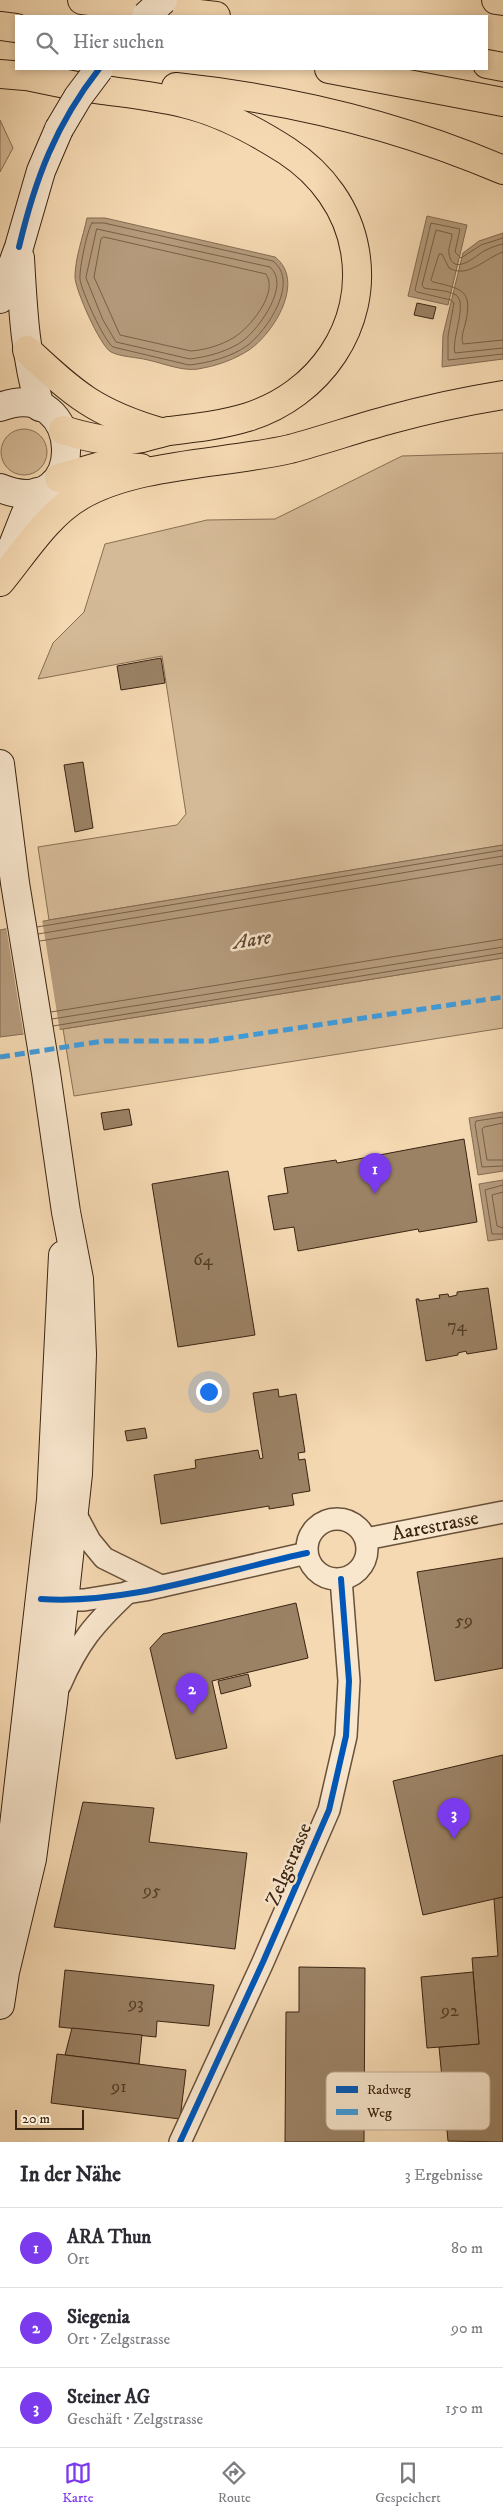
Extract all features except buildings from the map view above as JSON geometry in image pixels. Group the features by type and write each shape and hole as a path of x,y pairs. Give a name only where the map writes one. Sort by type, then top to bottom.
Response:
{"highway":[{"path":"82,0 208,15"},
{"path":"496,0 503,1"},
{"path":"0,26 15,28"},
{"path":"488,64 503,67"},
{"path":"334,70 503,102"},
{"path":"0,74 32,77 170,99 196,106 233,122 288,151 306,165 323,183 346,220 356,259 355,300 342,340 318,374 287,399 249,416 208,426 162,432 142,438 108,440 63,430"},
{"path":"32,77 105,79 189,88 312,108 411,134 503,170"},
{"path":"27,350 67,387 94,406 115,417 162,432"},
{"path":"0,582 54,517 71,502 92,490 157,470 239,458 290,448 423,411 503,395"},
{"path":"48,485 101,466 157,470"}],"main road":[{"path":"147,15 162,0"},
{"path":"0,299 19,247 41,171 59,129 78,97 98,70"},
{"path":"19,247 27,350 30,370 40,407"},
{"path":"0,407 12,402 26,402 40,407 56,419 63,430 68,452 48,485 25,515 0,577"},
{"path":"0,488 19,494 48,485"},
{"path":"0,764 15,883 46,1073 66,1212 79,1279 82,1317 80,1435 74,1511 52,1600 6,1896 5,1972"},
{"path":"0,2005 5,1972 32,1859 53,1702 52,1600 56,1443 61,1281 66,1212"}],"street":[{"path":"74,1511 90,1541 104,1558 161,1586"},
{"name":"Aarestrasse","path":"366,1539 503,1512"},
{"path":"336,1518 345,1520 354,1524 366,1539 365,1561 352,1576 342,1580 332,1578 317,1571 311,1565 307,1553 310,1534 325,1521 336,1518"},
{"path":"52,1600 84,1600 161,1586 307,1553"},
{"name":"Zelgstrasse","path":"180,2142 276,1934 329,1810 346,1736 349,1671 342,1580"},
{"path":"53,1702 80,1644 97,1621 128,1592"}],"shaded area":[{"path":"0,120 13,148 0,172"},
{"path":"24,429 37,433 43,439 47,452 43,465 37,471 24,475 11,471 5,465 1,452 5,439 11,433"},
{"path":"503,453 503,845 49,920 38,847 177,825 186,814 162,656 38,679 53,643 84,612 105,544 207,520 275,519 402,456"},
{"path":"503,958 503,1028 74,1096 63,1029"}],"water":[{"path":"427,216 467,225 448,305 408,296"},
{"path":"87,218 105,218 275,257 284,267 288,279 283,306 268,332 259,342 238,356 215,365 196,369 183,369 111,352 106,348 95,329 83,304 76,283 76,262"},
{"path":"503,233 503,359 442,367 443,335 463,253 479,241"},
{"name":"Aare","path":"503,845 503,958 63,1029 0,1037 0,930 49,920"},
{"path":"503,1112 503,1171 478,1175 469,1118"},
{"path":"503,1180 503,1239 488,1241 479,1184"}],"pier":[{"path":"42,919 60,1032 24,1037 6,926"}],"marked path":[{"path":"0,1057 104,1041 211,1041 503,997"}],"cycle path":[{"path":"19,247 32,198 49,153 71,110 98,70"},
{"path":"41,1599 108,1597 141,1592 307,1553"},
{"path":"180,2142 263,1962 329,1810 346,1736 349,1681 341,1579"}],"place":[{"name":"ARA Thun","path":"375,1194"},
{"name":"Siegenia","path":"192,1714"},
{"name":"Steiner AG","path":"454,1839"}]}
